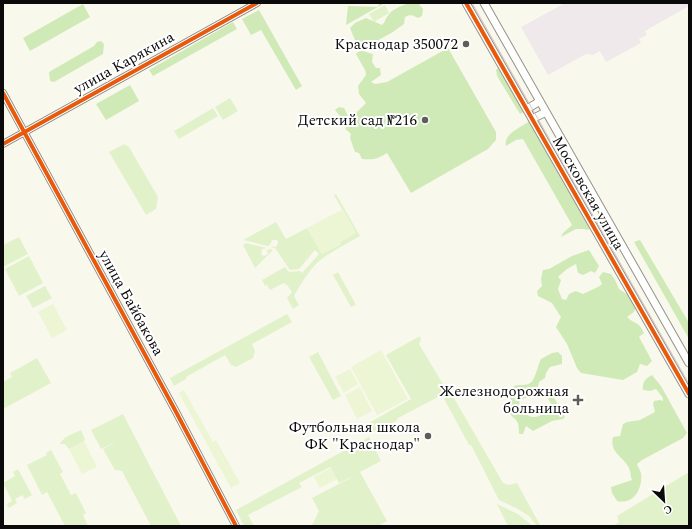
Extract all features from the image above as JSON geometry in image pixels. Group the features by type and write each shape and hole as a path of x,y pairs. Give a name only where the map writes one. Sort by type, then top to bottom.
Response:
{"street":[{"name":"улица Карякина","path":"3,144 257,3"},
{"name":"Московская улица","path":"466,3 689,394"},
{"name":"Московская улица","path":"484,3 689,363"},
{"name":"улица Байбакова","path":"3,93 175,410 236,526"},
{"path":"527,109 540,101"},
{"path":"532,119 546,112"}],"shaded area":[{"path":"565,3 689,3 689,6 645,31 647,35 639,39 641,43 606,62 600,51 593,55 586,54 548,75 521,27"}],"green space":[{"path":"379,3 385,3 378,7"},
{"path":"408,3 418,3 423,9 422,16 418,18 408,15 405,17 404,24 393,32 364,48 355,40 350,28 355,23 366,18 382,25 391,12"},
{"path":"83,4 90,17 30,51 23,38"},
{"path":"385,5 389,13 374,22 369,14"},
{"path":"348,6 378,7 346,25"},
{"path":"259,10 302,86 296,90 261,30 251,35 242,19"},
{"path":"233,22 237,29 153,76 149,70"},
{"path":"101,41 104,44 103,54 54,82 50,81 49,72"},
{"name":"Детский сад №216","path":"448,48 496,132 496,140 488,149 411,193 387,153 376,159 362,159 359,153 355,152 350,138 351,134 346,130 345,122 335,110 339,107 344,108 348,116 358,111 366,103 359,94 358,86 366,75 365,70 356,54 358,52 362,51 373,54 372,62 376,68 380,68 381,75 371,82 375,84 387,82"},
{"path":"500,66 524,112 520,114 497,76 496,70"},
{"path":"130,85 139,101 106,120 96,104"},
{"path":"230,98 238,111 223,120 215,107"},
{"path":"213,108 218,116 179,139 174,131"},
{"path":"530,121 590,229 576,229 561,237 563,233 572,225 523,139 516,140 506,146 507,138 510,134"},
{"path":"124,144 129,147 158,197 156,209 146,215 109,152"},
{"path":"336,194 360,236 331,253 315,265 294,296 299,305 293,309 287,298 292,292 287,285 284,283 270,290 267,285 265,286 262,280 285,267 289,272 300,271 302,273 319,254 315,250 299,269 290,270 275,248 271,247 277,246 277,240 272,240 268,246 243,240 276,222 286,239 307,228 322,254 341,244 340,242 356,233 334,195"},
{"path":"343,209 356,233 340,242 341,244 322,254 307,228"},
{"path":"19,237 28,254 3,267 3,245"},
{"path":"640,240 689,323 689,339 634,242"},
{"path":"246,243 267,248 262,249 261,254 264,256 268,254 267,250 273,250 255,268 243,245"},
{"path":"589,250 599,266 595,273 591,271 583,275 578,273 576,264 567,269 558,277 561,280 558,289 562,299 566,300 569,294 576,291 583,294 602,284 599,277 603,272 611,274 619,289 628,295 636,307 634,312 627,317 638,324 642,329 644,333 639,337 652,361 647,366 640,364 637,372 623,380 581,373 577,368 567,344 556,327 561,317 552,303 538,296 537,291 542,286 541,279 543,270 549,269 572,256"},
{"path":"29,256 43,283 19,296 5,269"},
{"path":"338,272 356,305 351,307 333,275"},
{"path":"45,286 52,298 33,308 26,296"},
{"path":"53,304 67,330 52,338 38,312"},
{"path":"287,314 292,322 252,344 255,351 253,358 236,367 231,365 225,355 186,377 186,379 174,386 170,378"},
{"path":"420,336 421,340 419,344 449,394 451,393 503,483 509,485 517,483 540,525 537,526 529,516 499,500 471,445 469,445 442,395 370,434 369,423 411,399 386,355"},
{"path":"381,350 408,399 377,415 351,367"},
{"path":"318,352 341,396 333,400 309,357"},
{"path":"558,352 562,356 562,364 550,367 545,378 539,382 536,391 519,402 522,410 527,415 537,417 553,410 548,399 552,394 565,417 563,419 552,421 533,431 526,426 523,434 519,434 518,422 508,411 511,401 509,396 514,386 532,382 541,359 552,353"},
{"path":"37,358 51,383 3,409 3,382 12,377 10,373"},
{"path":"350,369 358,384 344,393 335,377"},
{"path":"652,375 661,386 687,433 683,438 637,464 641,473 639,490 633,498 623,502 617,501 612,493 611,487 632,480 627,464 613,447 613,437 620,436 623,424 640,420 655,412 653,404 654,401 663,401 663,398 656,389 650,391 643,390 645,381"},
{"path":"360,387 372,411 357,419 345,395"},
{"path":"184,390 213,442 216,440 240,483 231,488 179,393"},
{"path":"123,414 181,526 151,526 122,471 115,470 103,449 118,441 101,449 91,430"},
{"path":"81,430 85,440 84,441 69,449 65,444 60,444 66,437"},
{"path":"369,437 381,461 360,472 387,521 378,526 310,526 312,525 319,511 312,498 358,474 339,483 330,467 299,483 302,487 248,515 254,526 244,526 236,510"},
{"path":"84,441 97,467 82,474 69,449"},
{"path":"51,450 63,472 60,474 71,495 76,493 86,513 83,515 88,526 65,526 47,492 42,495 27,465 47,455 46,453"},
{"path":"330,468 337,479 320,488 314,477"},
{"path":"18,469 32,495 25,499 22,495 15,499 17,503 9,508 7,504 12,501 3,483 15,476 13,472"},
{"path":"689,472 689,526 613,526 619,522 617,516"},
{"path":"497,504 518,514 533,526 508,526"}],"tram line":[{"path":"472,3 689,384"}],"cycle path":[{"path":"3,144 257,3"},
{"path":"466,3 689,394"},
{"path":"3,93 175,410 236,526"}],"place":[{"name":"Краснодар 350072","path":"466,44"},
{"name":"Детский сад №216","path":"425,120"},
{"name":"Железнодорожная больница","path":"578,400"},
{"name":"Футбольная школа ФК \"Краснодар\"","path":"428,436"}]}
